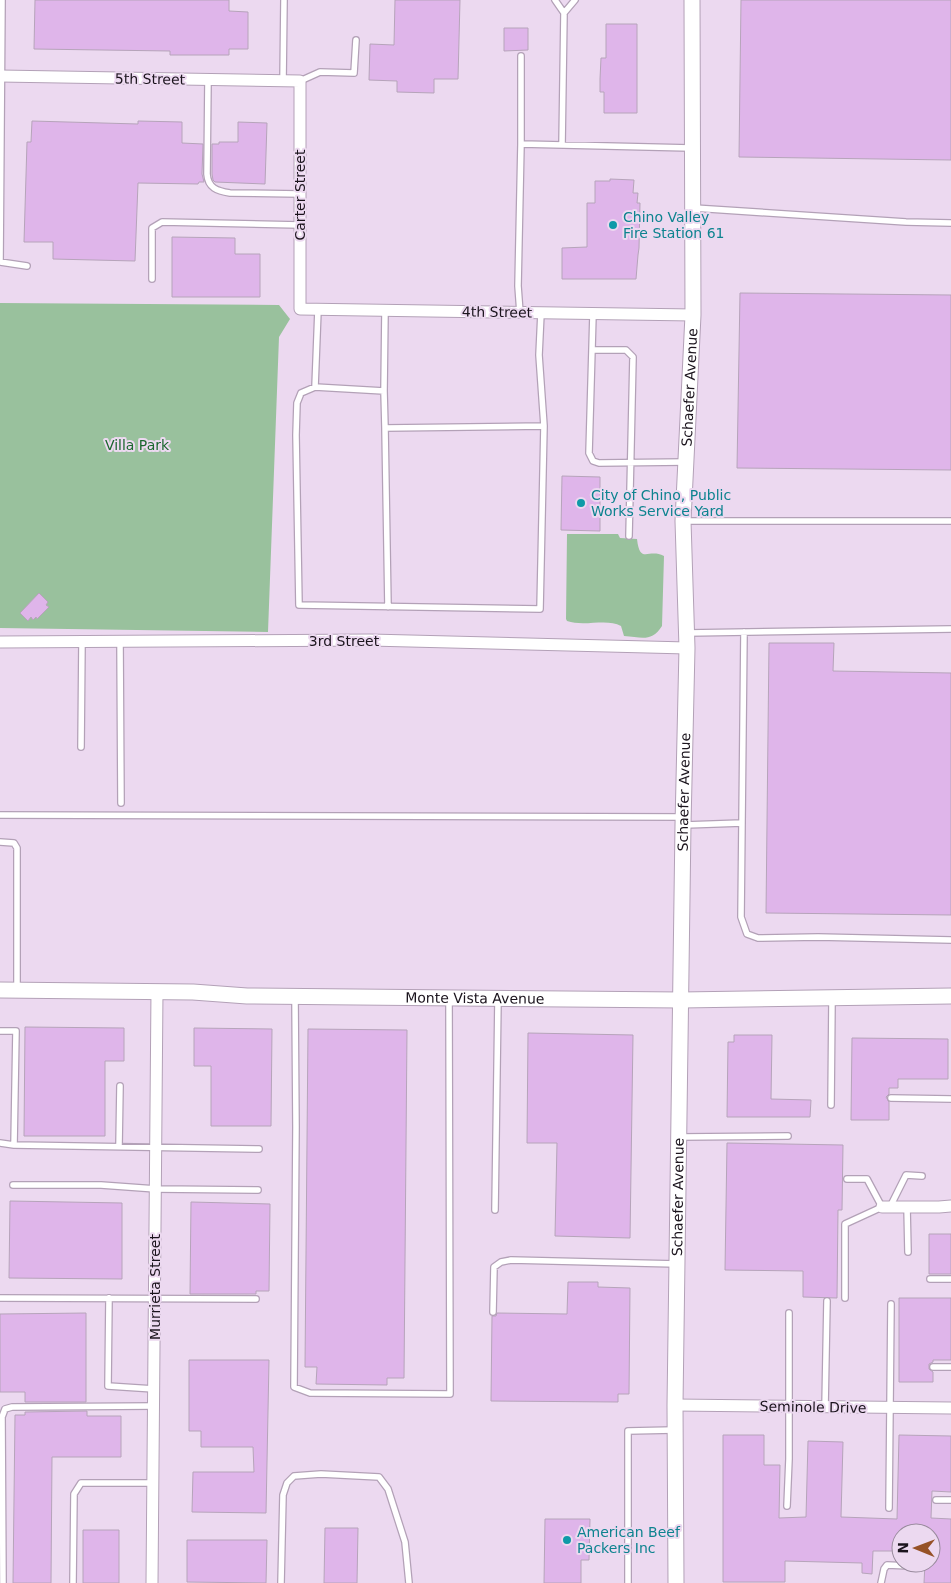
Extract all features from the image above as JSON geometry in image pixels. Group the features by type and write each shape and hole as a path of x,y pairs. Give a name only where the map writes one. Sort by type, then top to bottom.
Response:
{"street":[{"name":"Schaefer Avenue","path":"676,1583 675,1405 687,640 683,521 692,315 692,0"},
{"name":"5th Street","path":"1,76 300,81"},
{"name":"Carter Street","path":"300,81 300,309"},
{"name":"4th Street","path":"300,309 692,315"},
{"name":"3rd Street","path":"0,642 687,640"},
{"name":"Monte Vista Avenue","path":"0,990 193,992 247,996 681,1000 951,996"},
{"name":"Murrieta Street","path":"152,1583 157,992"},
{"path":"886,1207 951,1206"},
{"name":"Seminole Drive","path":"675,1405 951,1408"}],"lane":[{"path":"2,0 0,262 26,266"},
{"path":"284,0 284,81"},
{"path":"555,0 564,13 562,145"},
{"path":"564,13 575,0"},
{"path":"300,81 320,72 354,73 356,40"},
{"path":"520,313 518,286 521,56"},
{"path":"208,80 207,174 211,187 230,193 300,194"},
{"path":"521,144 692,148"},
{"path":"692,208 897,221 951,222"},
{"path":"152,279 152,228 162,222 300,225"},
{"path":"315,387 318,310"},
{"path":"385,311 384,390 388,607"},
{"path":"384,390 315,387 301,393 297,403 299,605 540,610 544,426 539,355 541,313"},
{"path":"593,314 589,453 593,461 599,463 686,462"},
{"path":"592,350 626,350 633,357 629,536"},
{"path":"385,428 544,426"},
{"path":"683,521 951,521"},
{"path":"687,640 744,632 951,629"},
{"path":"744,632 741,917 747,934 758,938 818,937 951,940"},
{"path":"81,747 82,641"},
{"path":"120,641 121,803"},
{"path":"0,815 742,823"},
{"path":"0,842 14,843 17,848 18,990"},
{"path":"295,996 294,1387 310,1393 450,1394 449,998"},
{"path":"495,1210 498,998"},
{"path":"831,1105 832,998"},
{"path":"0,1030 16,1031 14,1145"},
{"path":"119,1146 120,1086"},
{"path":"891,1098 951,1099"},
{"path":"679,1137 788,1136"},
{"path":"0,1143 14,1145 259,1149"},
{"path":"845,1298 845,1224 886,1207 906,1175 922,1176"},
{"path":"847,1179 867,1179 886,1207"},
{"path":"13,1185 101,1185 156,1189 258,1190"},
{"path":"907,1207 908,1252"},
{"path":"493,1312 494,1267 501,1262 511,1260 677,1264"},
{"path":"930,1279 951,1279"},
{"path":"0,1298 256,1299"},
{"path":"109,1298 108,1386 154,1389"},
{"path":"825,1407 827,1301"},
{"path":"889,1508 891,1304"},
{"path":"787,1506 788,1313"},
{"path":"933,1367 951,1367"},
{"path":"3,1583 2,1417 5,1409 12,1407 154,1406"},
{"path":"628,1583 628,1431 675,1430"},
{"path":"281,1583 283,1495 287,1483 294,1476 321,1474 379,1477 388,1489 405,1542 409,1583"},
{"path":"73,1583 74,1494 81,1482 153,1483"},
{"path":"936,1500 951,1500"},
{"path":"881,1583 884,1569 887,1566 891,1566"}],"green space":[{"name":"Villa Park","path":"0,303 279,305 290,319 279,337 268,632 0,628"},
{"path":"567,534 618,534 620,538 637,539 640,552 643,554 664,556 662,626 654,635 645,638 624,636 621,626 615,624 602,622 574,623 567,621"}],"building":[{"path":"35,0 229,0 229,11 248,12 248,49 229,49 229,55 170,55 170,51 34,49"},
{"path":"395,0 460,0 458,79 434,79 434,93 397,92 397,81 369,80 370,44 394,45"},
{"path":"741,0 951,0 951,160 739,157"},
{"path":"606,24 637,24 637,113 604,113 604,92 600,92 600,79 601,58 606,58"},
{"path":"504,28 528,28 528,50 504,51"},
{"path":"32,121 138,124 138,121 182,122 182,143 203,144 202,174 204,182 199,182 198,184 138,183 135,261 53,259 53,242 24,242 27,142 31,142"},
{"path":"238,122 267,123 265,184 215,182 213,180 212,144 238,142"},
{"name":"Chino Valley Fire Station 61","path":"610,179 634,180 633,193 638,193 637,203 640,203 639,248 636,279 562,279 562,248 587,247 587,203 595,203 595,181 610,181"},
{"path":"172,237 235,238 235,254 260,254 260,297 172,297"},
{"path":"740,293 951,295 951,470 737,468"},
{"name":"City of Chino, Public Works Service Yard","path":"562,476 600,477 600,531 561,530"},
{"path":"39,593 48,602 46,605 49,607 37,619 36,617 33,620 31,617 28,621 20,613"},
{"path":"769,643 834,643 833,671 951,673 951,915 766,913"},
{"path":"25,1027 124,1028 124,1061 105,1061 105,1136 24,1136"},
{"path":"194,1028 272,1029 271,1126 211,1126 211,1066 194,1066"},
{"path":"308,1029 407,1030 404,1378 387,1378 387,1385 316,1384 317,1367 305,1367"},
{"path":"528,1033 633,1035 630,1238 555,1236 557,1143 527,1143"},
{"path":"734,1035 772,1035 771,1099 811,1100 810,1117 727,1117 728,1042 734,1042"},
{"path":"852,1038 948,1039 948,1079 898,1079 898,1088 889,1088 889,1094 886,1097 889,1102 889,1120 851,1120"},
{"path":"727,1143 843,1145 842,1210 838,1210 837,1298 803,1297 803,1271 725,1270"},
{"path":"10,1201 122,1203 122,1279 9,1278"},
{"path":"191,1202 270,1204 269,1291 256,1291 256,1294 190,1294"},
{"path":"929,1234 951,1234 951,1274 929,1274"},
{"path":"568,1282 598,1282 598,1287 630,1288 629,1394 618,1394 618,1402 491,1401 492,1316 496,1316 497,1313 567,1314"},
{"path":"899,1298 951,1298 951,1360 933,1360 929,1364 929,1369 933,1372 933,1382 899,1382"},
{"path":"86,1313 86,1402 25,1402 25,1392 0,1392 0,1314"},
{"path":"189,1360 269,1360 266,1513 192,1512 193,1472 254,1472 253,1447 201,1447 201,1431 189,1431"},
{"path":"87,1411 87,1416 121,1416 121,1457 52,1457 51,1583 13,1583 15,1415 25,1415 25,1412"},
{"path":"723,1435 764,1435 764,1465 780,1465 779,1518 806,1517 808,1441 843,1442 841,1517 897,1519 899,1435 951,1436 951,1492 932,1491 931,1518 951,1519 951,1583 924,1583 924,1573 941,1573 941,1523 891,1523 891,1551 873,1551 872,1574 862,1573 862,1563 785,1561 785,1582 723,1582"},
{"name":"American Beef Packers Inc","path":"545,1519 590,1519 589,1560 581,1560 581,1583 544,1583"},
{"path":"325,1528 358,1528 357,1583 324,1583"},
{"path":"83,1530 119,1530 119,1583 83,1583"},
{"path":"187,1540 267,1540 266,1583 187,1582"}],"place":[{"name":"Chino Valley Fire Station 61","path":"613,225"},
{"name":"City of Chino, Public Works Service Yard","path":"581,503"},
{"name":"American Beef Packers Inc","path":"567,1540"}]}
